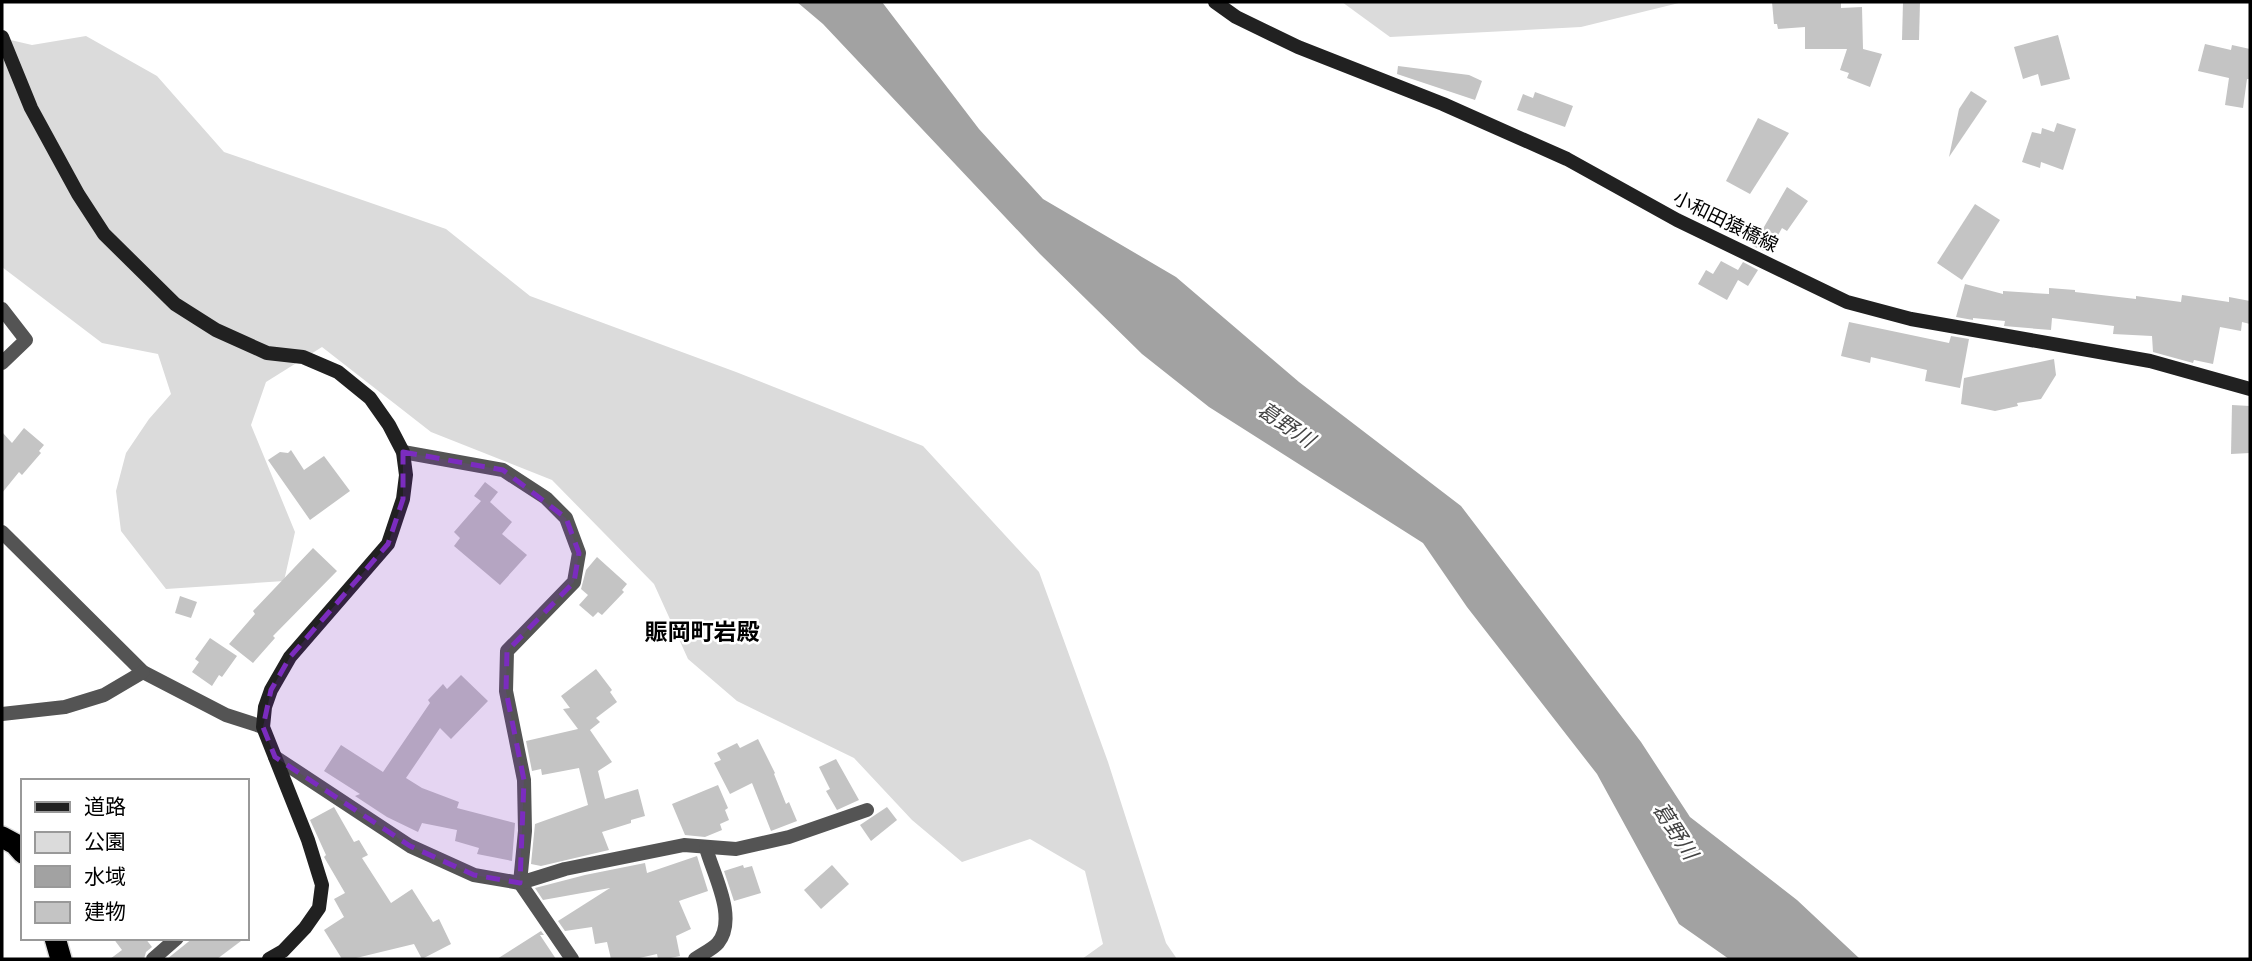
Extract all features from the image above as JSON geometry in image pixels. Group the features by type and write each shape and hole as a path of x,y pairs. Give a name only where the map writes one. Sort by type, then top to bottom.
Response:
{"highway":[{"path":"56,940 61,959"}],"street":[{"name":"小和田猿橋線","path":"1215,2 1236,17 1298,47 1443,104 1567,159 1677,219 1847,302 1911,319 2150,361 2250,389"},
{"path":"2,37 31,108 78,194 104,234 175,304 216,330 267,352 303,357 338,372 370,398 389,425 403,452 403,499 388,544 290,657 271,690 265,707 263,727 308,839 322,885 319,908 305,928 283,951 269,959"},
{"path":"2,309 26,340 2,363"},
{"path":"403,452 503,470 546,498 566,518 579,553 574,582 507,651 506,691 524,780 525,831 520,883 572,959"},
{"path":"2,532 143,672 226,715 263,727"},
{"path":"2,714 65,707 104,695 143,672"},
{"path":"275,757 410,846 474,875 520,883 565,869 684,845 736,849 789,837 867,810"},
{"path":"695,959 718,942 726,907 706,848"},
{"path":"153,959 175,940"}],"highlighted area":[{"path":"403,452 503,470 566,518 579,553 574,582 507,651 506,691 524,780 520,883 474,875 410,846 275,757 263,727 271,690 290,657 388,544 403,499"}],"green space":[{"path":"1342,2 1683,2 1581,27 1390,37"},
{"path":"86,36 157,76 224,152 446,229 530,296 736,372 923,446 1039,572 1108,762 1166,943 1177,959 1082,959 1103,944 1085,871 1030,839 962,862 912,820 854,758 737,701 688,659 654,584 552,480 431,432 322,347 266,382 251,425 295,532 284,581 166,589 121,531 116,491 126,453 149,419 171,394 158,354 102,343 2,267 2,38 32,45"}],"water":[{"name":"葛野川","path":"797,2 882,2 979,129 1043,199 1176,277 1299,382 1461,506 1641,742 1690,817 1797,900 1860,959 1729,959 1679,924 1597,774 1467,607 1423,543 1209,407 1142,354 1040,254 823,24"}],"building":[{"path":"1772,2 1841,2 1841,8 1862,7 1863,49 1882,54 1870,87 1847,78 1849,73 1840,70 1847,49 1805,49 1805,27 1778,29 1777,24 1774,24"},
{"path":"1903,2 1920,2 1919,40 1902,40"},
{"path":"2058,35 2070,79 2041,86 2038,74 2023,79 2014,47"},
{"path":"2205,44 2231,50 2232,45 2250,49 2250,79 2247,79 2243,108 2225,105 2229,78 2198,71"},
{"path":"1398,66 1469,75 1482,81 1475,100 1397,74"},
{"path":"1971,91 1987,101 1949,157 1959,109"},
{"path":"1535,92 1573,106 1565,127 1517,110 1523,94 1533,98"},
{"path":"1758,118 1789,133 1750,194 1726,181"},
{"path":"2057,123 2076,129 2063,170 2041,162 2040,168 2022,162 2032,132 2041,134 2042,128 2054,132"},
{"path":"1787,187 1808,201 1787,231 1782,228 1768,253 1753,246"},
{"path":"1975,204 2000,220 1962,280 1937,263"},
{"path":"1721,261 1738,270 1743,262 1758,270 1748,286 1738,280 1727,300 1698,284 1706,270 1713,274"},
{"path":"1965,284 2003,294 2003,291 2049,294 2049,288 2181,302 2182,295 2229,302 2229,297 2250,301 2250,324 2242,322 2241,331 2220,327 2213,364 2194,360 2193,363 2153,352 2152,336 2113,334 2114,326 2052,318 2051,330 2004,326 2005,321 1956,317"},
{"path":"1849,322 1949,343 1951,336 1969,339 1960,388 1925,381 1927,370 1871,357 1870,363 1841,356"},
{"path":"2054,359 2056,375 2041,399 2017,403 2018,406 1995,411 1961,404 1964,378"},
{"path":"2232,405 2250,406 2250,453 2231,454"},
{"path":"24,428 44,445 39,451 41,453 22,475 19,472 2,493 2,432 12,443"},
{"path":"291,450 304,470 324,456 350,491 310,520 268,460 280,452 288,453"},
{"path":"485,482 498,492 490,502 512,522 502,534 527,555 500,585 454,546 460,538 454,532 481,501 474,496"},
{"path":"313,548 337,571 273,636 275,638 253,663 229,644 255,614 253,611"},
{"path":"597,557 627,584 622,590 624,592 602,615 598,612 593,617 579,605 588,595 581,589 586,570"},
{"path":"180,596 197,602 191,618 175,613"},
{"path":"210,638 237,656 212,686 192,672 199,662 195,659"},
{"path":"596,669 612,690 610,692 617,702 596,718 600,722 590,730 612,762 598,771 605,799 638,789 645,816 602,832 609,850 541,866 531,864 535,824 588,805 579,768 542,775 541,769 532,771 526,741 578,729 563,709 570,708 561,696"},
{"path":"461,675 488,701 451,739 440,728 406,778 422,788 459,802 457,808 515,823 512,861 477,854 479,848 455,841 457,830 422,823 418,832 387,817 355,796 360,794 324,771 341,745 383,772 430,703 428,700 443,684 447,689"},
{"path":"758,739 775,773 786,804 789,802 797,821 771,831 752,783 730,794 714,763 721,760 717,753 737,743 740,748"},
{"path":"836,759 859,800 837,810 826,791 830,789 819,767"},
{"path":"718,785 728,808 725,810 729,820 720,824 722,830 705,837 685,835 672,804"},
{"path":"334,807 354,842 359,840 368,855 362,858 391,903 412,889 433,922 439,919 451,944 422,959 414,944 342,959 324,930 344,917 334,899 345,893 324,857 326,855 310,820"},
{"path":"887,807 897,820 871,841 860,825"},
{"path":"697,856 708,891 679,901 691,929 676,936 680,956 666,959 658,959 657,954 635,959 611,959 607,942 595,944 592,927 565,931 558,921 610,888 543,900 535,888 645,863 647,873"},
{"path":"743,865 744,868 752,866 761,893 734,901 724,871"},
{"path":"832,865 849,884 821,909 804,890"},
{"path":"541,931 544,935 540,935 556,959 497,959"},
{"path":"114,940 147,940 152,947 146,952 144,959 110,959 122,950"},
{"path":"191,940 242,940 217,959 167,959"}],"district":[{"name":"賑岡町岩殿","path":"702,632"}]}
